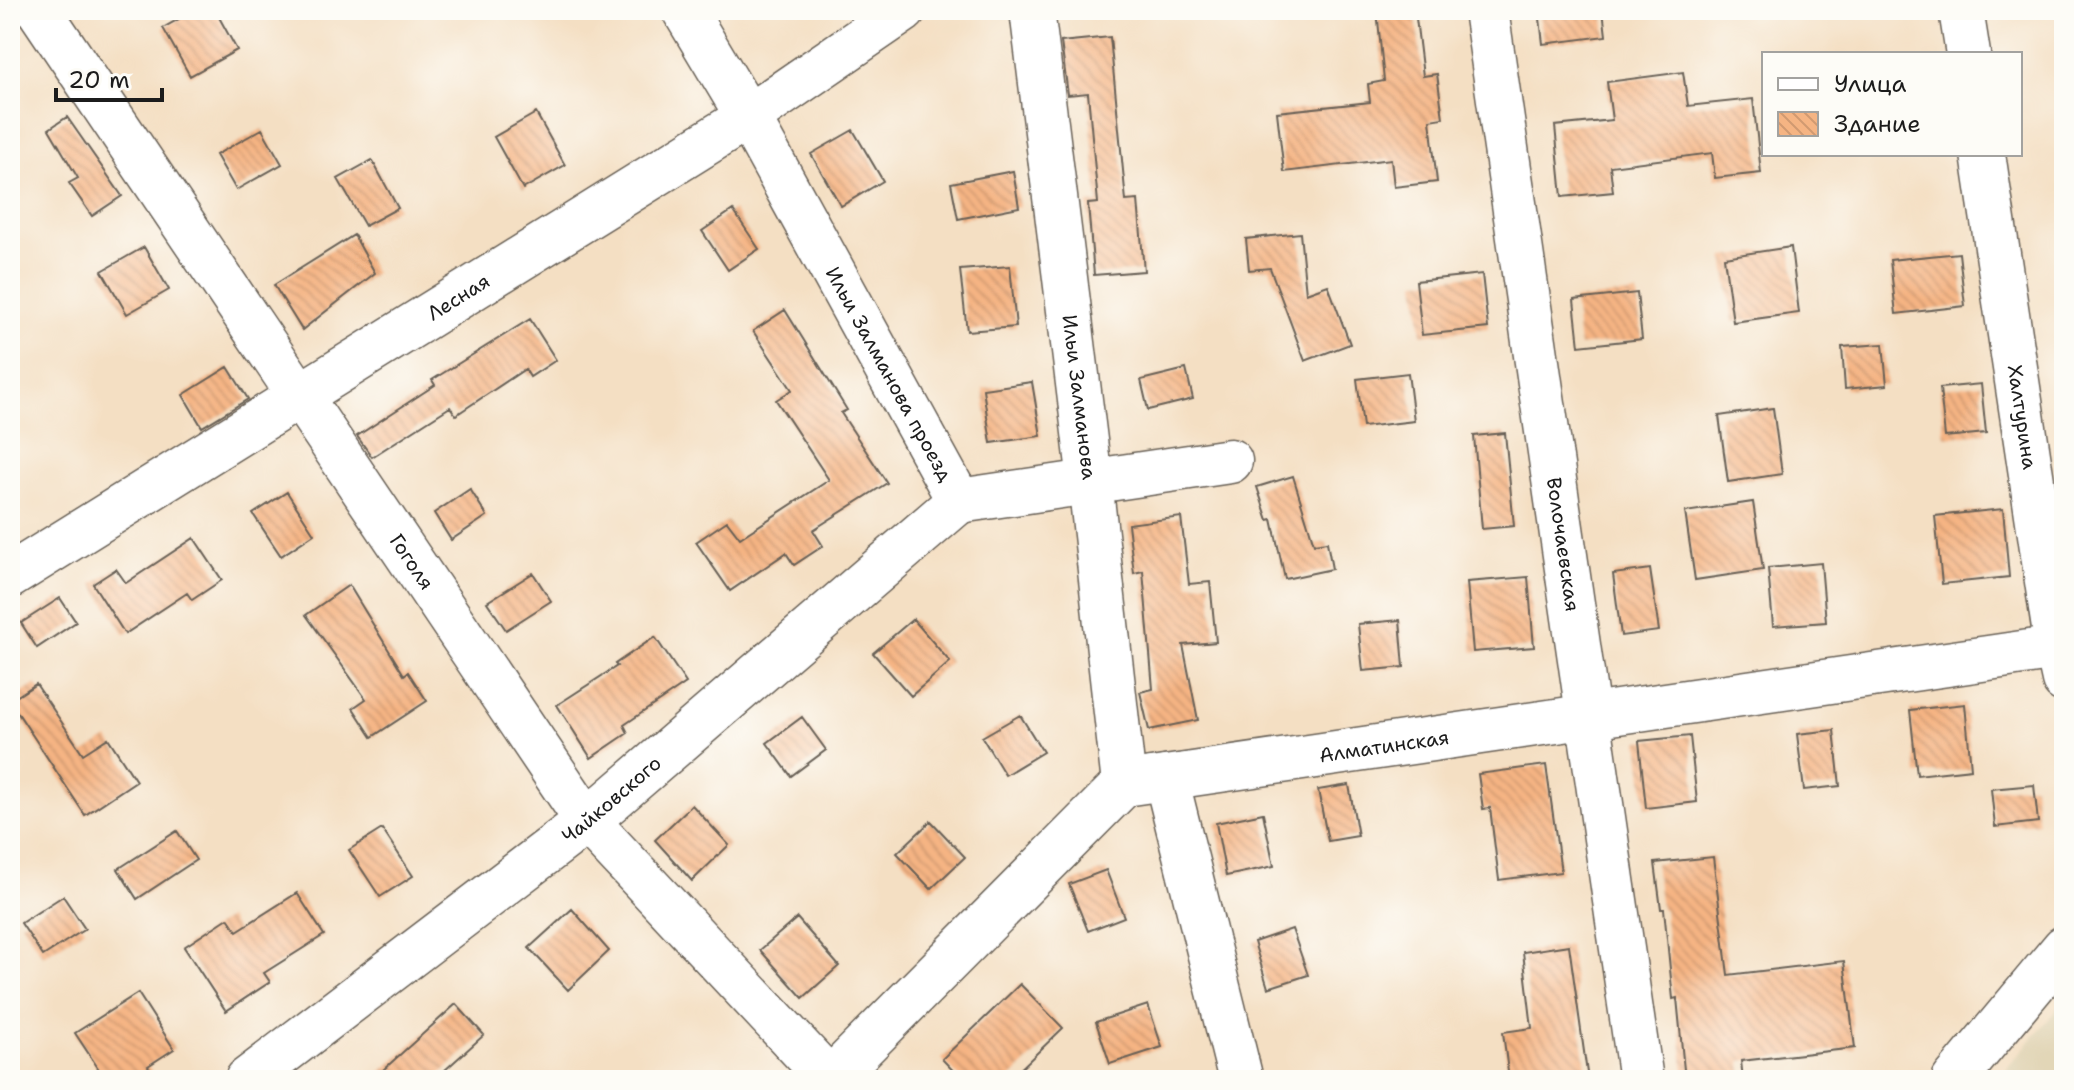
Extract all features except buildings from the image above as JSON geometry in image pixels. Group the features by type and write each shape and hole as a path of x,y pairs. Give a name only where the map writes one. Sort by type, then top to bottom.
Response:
{"street":[{"name":"Гоголя","path":"39,10 587,821 830,1080"},
{"name":"Ильи Залманова проезд","path":"684,10 748,117 959,501 1230,461"},
{"name":"Лесная","path":"10,576 748,117 904,10"},
{"name":"Ильи Залманова","path":"1032,10 1090,481 1145,781 1241,1080"},
{"name":"Волочаевская","path":"1486,10 1641,1080"},
{"path":"1961,10 1968,52"},
{"name":"Халтурина","path":"1983,156 2060,664"},
{"name":"Чайковского","path":"247,1080 587,821 959,501"},
{"name":"Алматинская","path":"1145,781 1589,716 2060,664"},
{"path":"830,1080 1145,781"},
{"path":"1954,1080 2064,948"}],"shaded area":[{"path":"2064,1001 2064,1080 1997,1080"}]}
